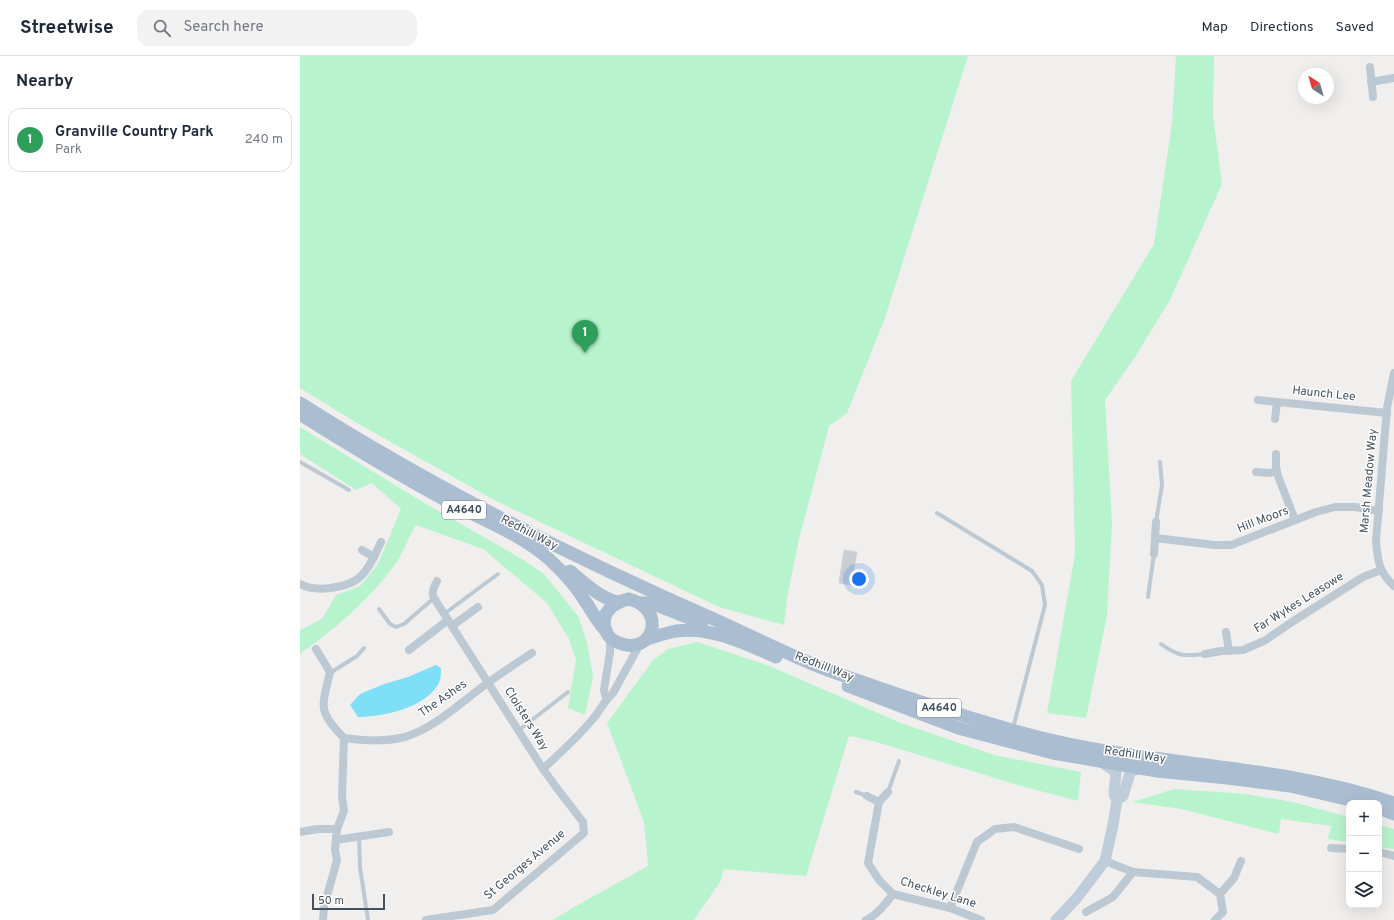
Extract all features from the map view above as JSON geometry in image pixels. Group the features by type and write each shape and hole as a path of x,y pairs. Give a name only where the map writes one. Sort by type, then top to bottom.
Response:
{"main road":[{"name":"Redhill Way","path":"300,402 408,469 512,524 583,559 811,664 915,700 1012,730 1079,747 1256,771 1317,782 1394,803"},
{"name":"Redhill Way","path":"300,414 370,458 534,547 565,574 585,600 597,622 608,634"},
{"name":"A4640","path":"512,524 520,533 543,548 592,590 617,602 629,600 640,603 651,603 700,623 720,622"},
{"path":"608,634 604,624 606,614 608,610 617,602"},
{"path":"640,603 649,612 652,621 652,629 644,642"},
{"name":"Redhill Way","path":"644,642 677,631 690,630 714,634 740,642 958,728 1053,753 1142,769 1290,786 1350,800"},
{"name":"A4640","path":"608,634 624,645 634,645 644,642"},
{"path":"1382,809 1394,814"}],"street":[{"path":"1370,67 1373,97"},
{"path":"1371,82 1394,78"},
{"name":"Marsh Meadow Way","path":"1394,373 1387,413 1376,541 1377,556 1381,570 1394,586"},
{"name":"Haunch Lee","path":"1258,400 1387,413"},
{"path":"1275,419 1278,402"},
{"path":"1276,454 1277,471 1295,520"},
{"path":"1256,472 1270,473 1277,471"},
{"name":"Hill Moors","path":"1155,538 1215,545 1231,545 1316,512 1335,507 1355,507 1379,511"},
{"path":"1154,554 1156,522"},
{"path":"300,584 306,588 327,589 346,584 362,576 381,542"},
{"path":"362,550 374,556"},
{"name":"Far Wykes Leasowe","path":"1205,654 1243,650 1264,641 1363,577 1381,570"},
{"path":"434,598 433,588 437,581"},
{"name":"Cloisters Way","path":"434,598 556,787"},
{"path":"410,650 448,620 478,607"},
{"path":"1226,632 1229,651"},
{"path":"606,698 604,690 610,652 608,634"},
{"name":"Cloisters Way","path":"544,769 593,719 606,698 613,693 644,642"},
{"path":"316,649 330,673 324,693 323,707 328,719 344,738 342,796 344,811 337,828 335,850 337,860 324,907 323,920"},
{"name":"Cloisters Way","path":"488,682 532,653"},
{"name":"The Ashes","path":"344,738 362,741 384,740 405,736 436,722 488,682"},
{"path":"1056,920 1076,899 1105,860 1117,800 1114,794 1116,772 1103,763"},
{"path":"1117,800 1122,796 1130,773 1133,770 1142,769"},
{"name":"St Georges Avenue","path":"426,920 493,910 584,833 583,822 556,787"},
{"path":"867,796 879,802 888,792"},
{"name":"Checkley Lane","path":"879,802 868,863 879,880 893,894 950,908 981,920"},
{"path":"950,908 977,842 996,829 1014,827 1079,848"},
{"path":"300,832 337,828"},
{"path":"336,840 359,838 389,832"},
{"path":"1331,848 1346,849"},
{"path":"1382,853 1394,856"},
{"path":"1105,860 1133,872 1197,877 1220,894 1223,912 1215,920"},
{"path":"1220,894 1234,878 1241,861"},
{"path":"1086,912 1113,897 1133,872"},
{"path":"866,920 870,919 893,894"}],"lane":[{"path":"300,462 349,490"},
{"path":"1156,522 1162,485 1160,462"},
{"path":"937,513 1032,571 1042,585 1045,605 1012,730"},
{"path":"1148,597 1154,554"},
{"path":"448,620 498,574"},
{"path":"379,609 390,624 396,627 404,624 434,598"},
{"path":"1161,644 1184,656 1205,654"},
{"path":"330,673 357,656 364,648"},
{"path":"519,730 568,692"},
{"path":"888,792 899,761"},
{"path":"856,792 867,796"},
{"path":"359,838 360,867 368,920"}],"green space":[{"path":"300,56 968,56 885,318 847,413 829,426 799,539 787,598 784,625 719,607 494,500 357,423 300,388"},
{"path":"1176,56 1214,56 1213,115 1222,184 1170,300 1135,357 1105,400 1112,522 1107,616 1086,718 1047,713 1075,554 1071,381 1154,244 1172,123"},
{"path":"300,427 421,501 522,559 544,574 578,616 587,642 593,677 585,715 568,708 576,660 569,639 547,603 483,549 416,525 398,560 377,587 340,623 300,654 300,630 322,619 336,595 360,586 378,564 401,509 372,483 356,490 300,454"},
{"path":"697,642 767,665 901,723 994,755 1081,772 1078,801 1021,786 873,741 849,736 806,876 724,869 720,882 694,920 553,920 648,866 644,822 607,723 653,660 668,649"},
{"path":"1174,789 1246,794 1293,802 1346,816 1346,842 1328,839 1331,826 1281,819 1279,834 1181,809 1132,802"},
{"path":"1382,826 1394,829 1394,849 1382,847"}],"water":[{"path":"436,665 441,668 440,677 438,684 431,694 402,710 368,717 358,717 350,705 360,694 384,684 408,677"}],"building":[{"path":"844,550 857,552 851,585 839,583"}],"place":[{"name":"Granville Country Park","path":"585,353"}]}
